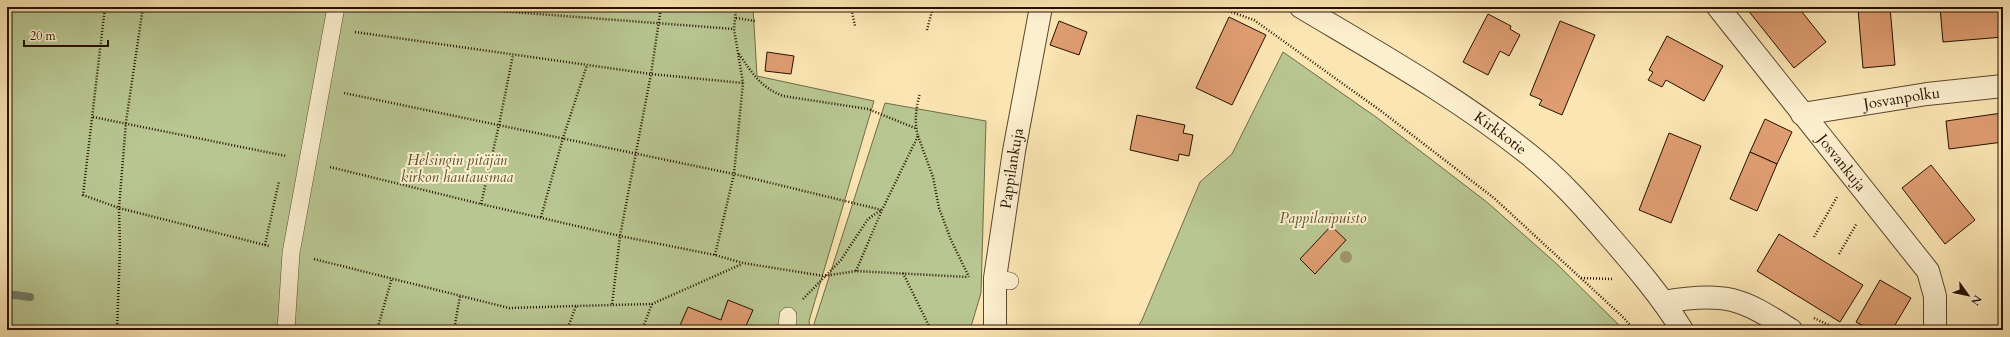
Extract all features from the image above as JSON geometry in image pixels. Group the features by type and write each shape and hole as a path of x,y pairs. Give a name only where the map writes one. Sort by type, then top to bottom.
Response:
{"street":[{"name":"Pappilankuja","path":"995,330 1041,7"},
{"name":"Kirkkotie","path":"1301,7 1442,92 1528,154 1579,201 1646,278 1682,330"},
{"name":"Josvankuja","path":"1718,7 1928,270 1935,296 1935,330"},
{"name":"Josvanpolku","path":"1802,114 1922,95 2003,86"},
{"path":"1664,302 1695,297 1732,300 1762,313 1791,330"}],"lane":[{"path":"286,330 291,253 336,7"}],"path":[{"path":"105,7 83,195 119,208 509,308 652,304 743,263"},
{"path":"117,330 120,248 119,208 126,122 143,7"},
{"path":"447,7 734,29"},
{"path":"612,305 620,236 651,74 661,7"},
{"path":"716,255 734,174 743,83 734,29 736,7"},
{"path":"851,7 855,26"},
{"path":"927,30 933,7"},
{"path":"1205,7 1223,9 1254,20 1290,45 1494,198 1624,318 1634,330"},
{"path":"736,18 755,21"},
{"path":"332,29 651,74 743,83"},
{"path":"738,52 757,79 770,91 783,96 868,109 915,128"},
{"path":"481,204 499,125 512,54"},
{"path":"541,217 563,138 587,65"},
{"path":"321,88 734,174 882,210"},
{"path":"920,94 917,102 915,128 933,176 939,208 951,240 968,277"},
{"path":"93,117 126,122 308,161 481,204 620,236 716,255 743,263 824,276 856,271 968,277 984,276 1003,280"},
{"path":"856,271 882,210 918,136"},
{"path":"1814,237 1851,175"},
{"path":"1839,254 1871,200"},
{"path":"787,323 824,276 840,260 868,220 882,210"},
{"path":"903,273 930,330"},
{"path":"377,330 392,278"},
{"path":"1581,278 1616,279"},
{"path":"454,330 460,296"},
{"path":"642,330 652,304"},
{"path":"566,330 576,306"}],"green space":[{"name":"Helsingin pitäjän kirkon hautausmaa","path":"7,7 753,7 757,76 874,101 809,321 810,330 7,330"},
{"name":"Pappilanpuisto","path":"1283,52 1376,117 1488,203 1558,265 1624,330 1136,330 1142,320 1200,182 1232,154"},
{"path":"885,103 986,121 981,293 970,330 815,330 814,324"}],"building":[{"path":"1750,7 1798,7 1826,42 1794,68 1747,9"},
{"path":"1890,7 1895,65 1863,68 1858,9"},
{"path":"1940,7 2003,7 2003,37 1943,42"},
{"path":"1488,14 1511,26 1510,29 1520,35 1509,56 1500,51 1488,75 1463,62"},
{"path":"1229,17 1266,35 1232,105 1196,88"},
{"path":"1059,21 1087,32 1079,55 1050,45"},
{"path":"1560,21 1595,35 1562,115 1539,105 1542,100 1530,95"},
{"path":"1667,36 1723,66 1704,101 1666,80 1662,87 1648,80 1653,72 1649,70"},
{"path":"767,52 794,56 791,74 765,71"},
{"path":"2002,113 2003,142 1949,149 1946,121"},
{"path":"1137,115 1185,125 1183,133 1193,135 1189,156 1179,154 1178,161 1130,150"},
{"path":"1765,119 1792,132 1777,164 1750,152"},
{"path":"1669,133 1701,146 1671,223 1639,210"},
{"path":"1750,152 1777,164 1757,211 1730,199"},
{"path":"1931,165 1975,220 1945,244 1902,188"},
{"path":"1331,226 1346,240 1315,274 1300,259"},
{"path":"1779,234 1863,285 1840,322 1757,271"},
{"path":"1880,280 1911,298 1892,330 1871,330 1856,322"},
{"path":"728,300 753,310 745,328 750,330 678,330 688,307 721,320"}],"waterway":[{"path":"7,294 30,297"}]}
